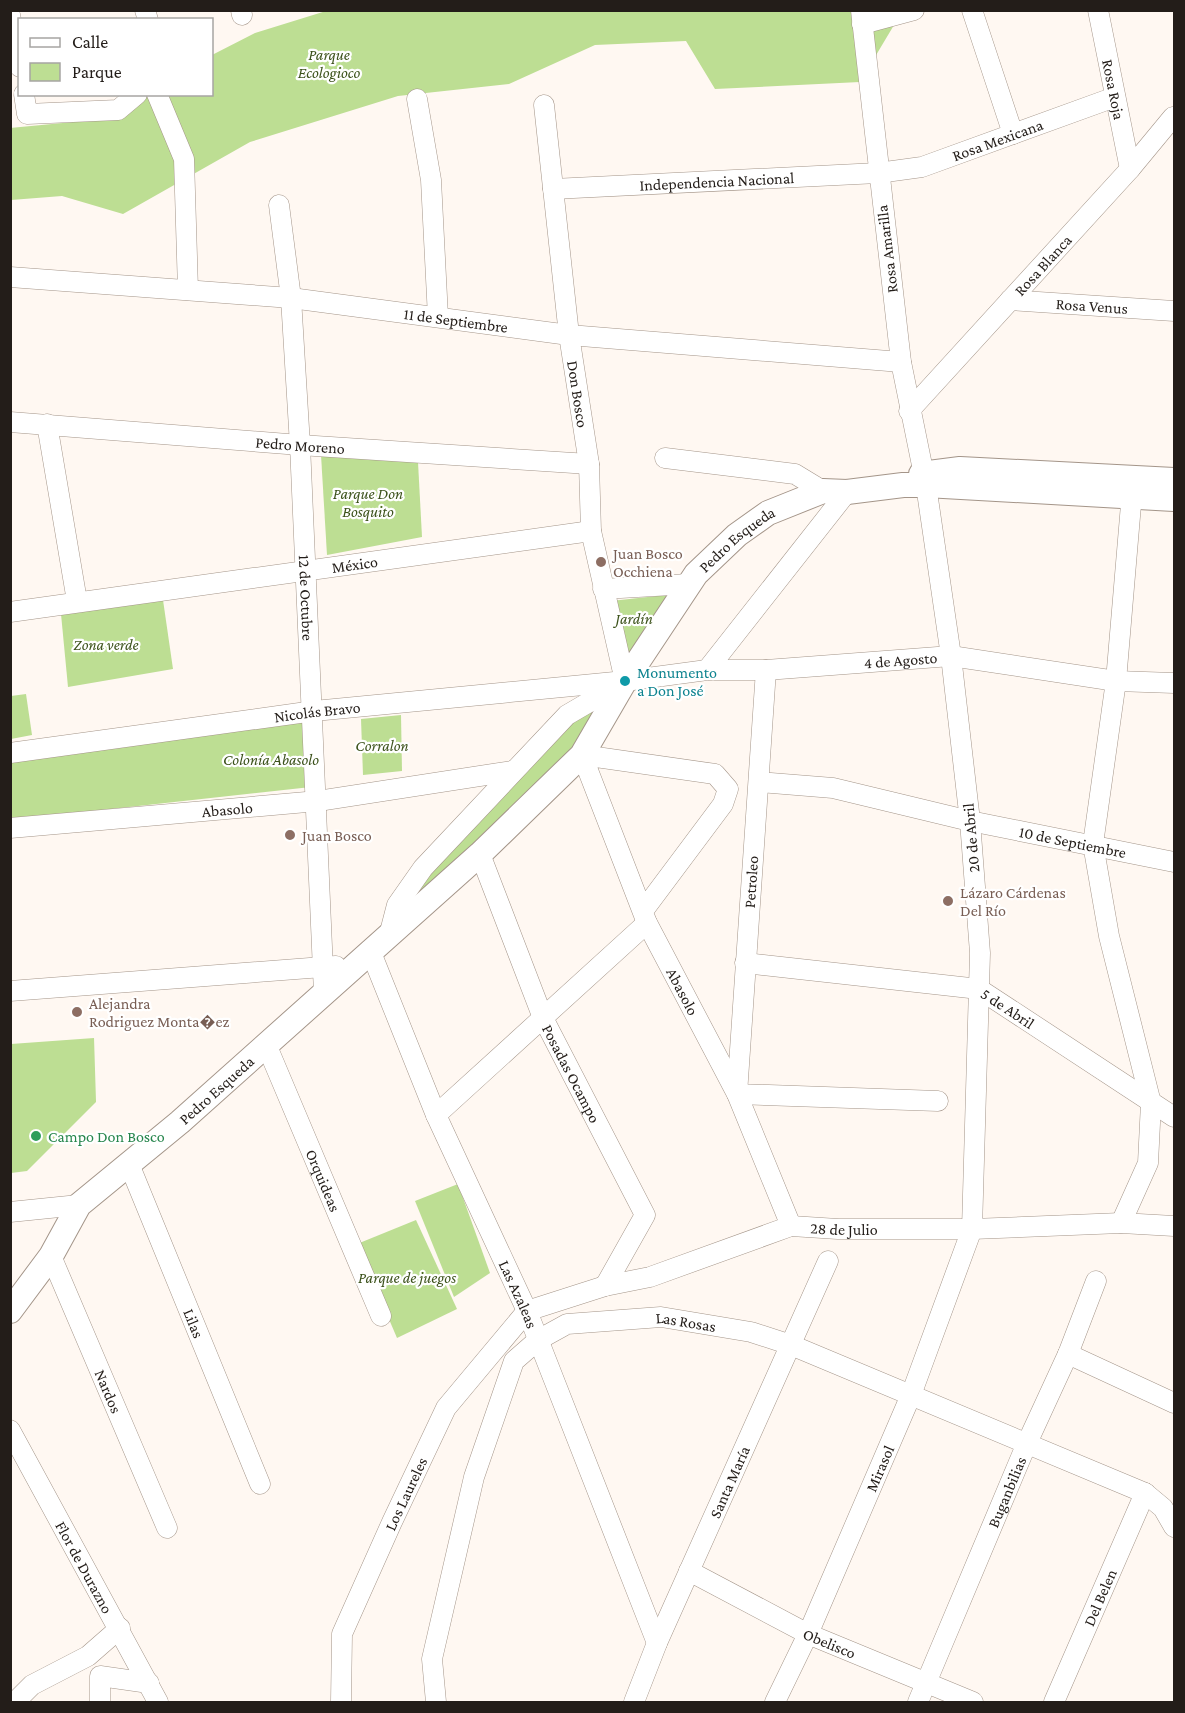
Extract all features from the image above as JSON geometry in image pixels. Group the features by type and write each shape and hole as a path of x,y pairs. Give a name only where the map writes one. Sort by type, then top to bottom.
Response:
{"street":[{"path":"862,17 914,10"},
{"path":"972,10 1013,134"},
{"name":"Rosa Roja","path":"1098,10 1130,169"},
{"path":"10,15 18,57"},
{"name":"Rosa Amarilla","path":"862,17 878,173 918,481"},
{"path":"24,96 27,114 118,110 135,96"},
{"path":"158,96 184,159 188,290"},
{"name":"Rosa Mexicana","path":"878,173 922,167 1115,97"},
{"path":"417,99 431,180 438,317"},
{"name":"Don Bosco","path":"544,105 569,335 589,464 591,531 625,681"},
{"name":"Rosa Blanca","path":"909,411 1130,169 1173,117"},
{"name":"Independencia Nacional","path":"553,189 878,173"},
{"name":"12 de Octubre","path":"279,205 291,298 300,445 318,801 324,993"},
{"name":"11 de Septiembre","path":"10,277 291,298 569,335 901,362"},
{"name":"Rosa Venus","path":"1010,300 1174,311"},
{"name":"Pedro Moreno","path":"10,422 300,445 589,464"},
{"path":"47,424 76,601"},
{"path":"665,458 795,474 835,491 707,670"},
{"name":"Pedro Esqueda","path":"11,1309 51,1256 78,1205 129,1164 480,854 582,755 625,681 696,574 737,535 768,513 835,491 918,481 960,468 1132,489 1174,499"},
{"name":"Pedro Esqueda","path":"1132,489 1174,480"},
{"name":"20 de Abril","path":"918,481 951,656 970,821 980,954 972,1229"},
{"path":"1121,1223 1148,1163 1151,1103 1109,936 1093,844 1116,681 1132,489"},
{"name":"México","path":"10,612 591,531"},
{"path":"603,589 689,584"},
{"name":"4 de Agosto","path":"625,681 707,670 766,670 951,656 1116,681 1174,683"},
{"name":"Petroleo","path":"737,1094 766,670"},
{"name":"Pedro Esqueda","path":"390,933 397,905 423,868 463,828 512,771 567,715 625,681"},
{"name":"Nicolás Bravo","path":"10,753 314,711 625,681"},
{"path":"436,1115 543,1018 645,917 723,804 728,789 715,774 582,755"},
{"name":"Abasolo","path":"582,755 645,917 737,1094 791,1226"},
{"name":"Abasolo","path":"10,828 318,801 512,771"},
{"name":"10 de Septiembre","path":"759,782 833,788 970,821 1174,862"},
{"name":"Posadas Ocampo","path":"480,854 543,1018 645,1215 605,1286"},
{"path":"10,991 324,967 362,957"},
{"name":"Las Azaleas","path":"362,957 527,1311 657,1643"},
{"name":"5 de Abril","path":"745,963 979,989 1174,1117"},
{"name":"Orquideas","path":"266,1044 381,1316"},
{"path":"737,1094 938,1101"},
{"name":"Lilas","path":"129,1164 261,1484"},
{"path":"10,1212 78,1205"},
{"name":"28 de Julio","path":"527,1311 605,1286 650,1277 791,1226 838,1229 972,1229 1121,1223 1174,1226"},
{"name":"Mirasol","path":"775,1702 808,1634 911,1395 972,1229"},
{"name":"Nardos","path":"51,1256 167,1527"},
{"name":"Santa María","path":"634,1702 657,1643 828,1262"},
{"name":"Buganbilias","path":"918,1702 1027,1443 1068,1354 1096,1281"},
{"name":"Los Laureles","path":"341,1702 342,1634 446,1408 527,1311"},
{"name":"Las Rosas","path":"436,1702 432,1659 474,1477 514,1361 538,1340 567,1324 661,1317 751,1332 791,1345 1145,1493 1163,1508 1174,1527"},
{"path":"1068,1354 1174,1404"},
{"name":"Flor de Durazno","path":"10,1430 120,1628 158,1702"},
{"name":"Del Belen","path":"1054,1702 1145,1493"},
{"name":"Obelisco","path":"690,1570 808,1634 973,1702"},
{"path":"15,1702 32,1685 88,1656 120,1628"},
{"path":"88,1656 100,1676 100,1702"},
{"path":"100,1676 149,1683"}],"green space":[{"name":"Parque Ecologioco","path":"326,11 920,11 900,15 860,82 715,89 686,41 595,45 509,84 398,96 250,142 123,214 62,196 11,200 10,128 115,118 144,96 213,96 213,54 255,33"},
{"name":"Parque Don Bosquito","path":"321,455 418,462 422,537 327,555"},
{"name":"Jardín","path":"675,594 627,664 611,601"},
{"name":"Zona verde","path":"163,600 173,669 68,687 61,614"},
{"path":"26,694 32,735 11,739 11,696"},
{"path":"608,698 592,730 435,883 411,894 570,718"},
{"name":"Corralon","path":"401,715 402,771 363,775 361,719"},
{"name":"Colonía Abasolo","path":"309,721 311,787 11,820 10,763"},
{"name":"Campo Don Bosco","path":"94,1038 96,1102 27,1171 11,1173 11,1044"},
{"path":"458,1184 490,1273 454,1297 415,1201"},
{"name":"Parque de juegos","path":"416,1220 457,1309 397,1338 357,1244"}],"place":[{"name":"Juan Bosco Occhiena","path":"601,562"},
{"name":"Monumento a Don José","path":"625,681"},
{"name":"Juan Bosco","path":"290,835"},
{"name":"Lázaro Cárdenas Del Río","path":"948,901"},
{"name":"Alejandra Rodriguez Monta�ez","path":"77,1012"},
{"name":"Campo Don Bosco","path":"36,1136"}]}
